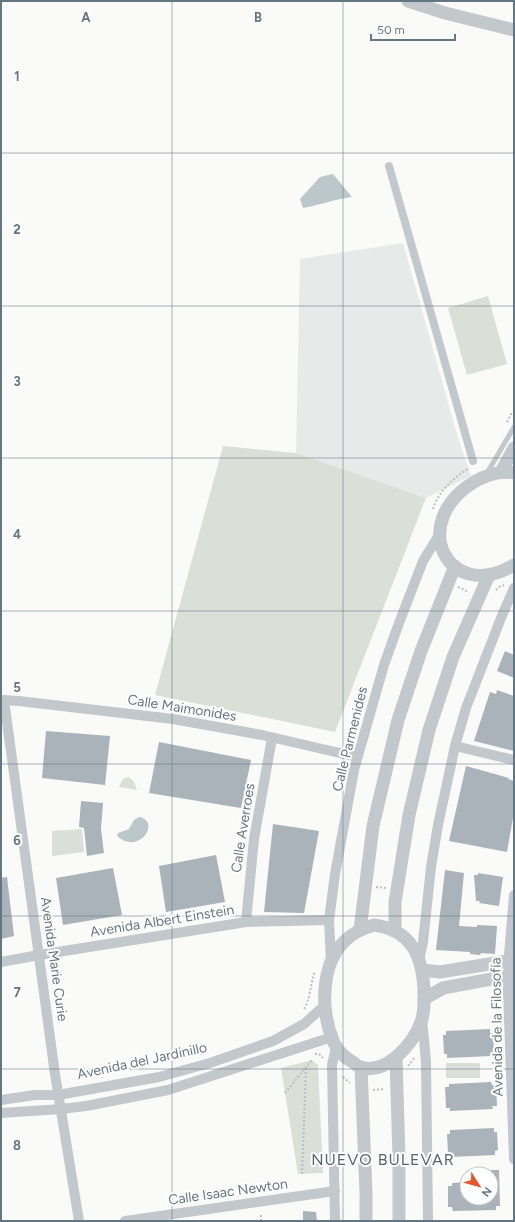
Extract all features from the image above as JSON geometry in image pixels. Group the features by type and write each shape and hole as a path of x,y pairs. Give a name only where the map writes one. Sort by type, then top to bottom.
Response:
{"street":[{"path":"408,1 445,13 514,30"},
{"path":"389,166 474,461"},
{"path":"514,448 508,472 486,475 470,484 456,495 440,522 439,534 440,547 446,558 465,572 477,576 489,575 501,572 514,565"},
{"name":"Calle Parmenides","path":"331,962 329,920 335,874 357,757 384,665 399,623 423,561 439,534"},
{"path":"360,930 374,826 398,720 421,651 455,566"},
{"path":"395,930 395,902 409,815 429,730 452,657 489,575"},
{"path":"428,1221 426,1062 422,1022 424,999 420,965 431,867 438,824 455,746 466,708 512,586"},
{"name":"Calle Maimonides","path":"3,700 173,719 272,738 357,757"},
{"name":"Avenida Marie Curie","path":"3,700 58,1095 79,1221"},
{"name":"Calle Averroes","path":"246,922 254,839 272,738"},
{"path":"455,746 514,760"},
{"name":"Avenida de la Filosofía","path":"514,895 511,960 514,1158"},
{"name":"Avenida Albert Einstein","path":"1,962 246,922 329,920"},
{"path":"422,1022 413,1037 396,1058 383,1065 373,1068 361,1067 347,1059 334,1042 327,1024 324,1006 325,985 331,962 340,947 351,936 360,930 374,925 395,930 405,937 413,947 420,965 431,972 440,972 511,960"},
{"path":"424,999 443,988 511,975"},
{"name":"Avenida del Jardinillo","path":"1,1100 35,1095 58,1095 158,1077 234,1056 273,1041 304,1024 324,1006"},
{"path":"334,1042 332,1064 335,1221"},
{"name":"Avenida del Jardinillo","path":"1,1113 86,1106 168,1090 334,1042"},
{"path":"396,1058 399,1221"},
{"path":"361,1067 366,1221"},
{"name":"Calle Isaac Newton","path":"125,1221 335,1191"}],"lane":[{"path":"486,475 514,427"}],"path":[{"path":"448,583 479,596"},
{"path":"494,592 499,587 512,586"},
{"path":"366,886 397,890"},
{"path":"285,1093 312,1060"},
{"path":"302,1174 306,1068"},
{"path":"362,1091 397,1088"}],"shaded area":[{"path":"333,174 352,197 303,208 300,199 320,177"},
{"path":"403,243 458,438 471,476 426,498 296,453 300,259"},
{"path":"488,296 507,364 467,375 448,308"},
{"path":"223,446 296,453 426,498 335,732 155,695"},
{"path":"129,777 134,782 137,790 119,787 123,779"},
{"path":"139,817 146,820 148,824 148,830 145,836 140,840 133,842 125,841 117,836 118,833 129,829 134,820"},
{"path":"82,829 84,852 52,856 52,831"},
{"path":"312,1060 318,1065 323,1173 298,1174 281,1068"},
{"path":"446,1063 480,1063 480,1078 446,1078"}],"building":[{"path":"505,651 514,655 514,678 497,671"},
{"path":"497,690 514,696 514,751 474,741 490,692 496,694"},
{"path":"46,731 110,736 105,785 42,778"},
{"path":"159,742 251,760 241,808 149,793"},
{"path":"466,766 509,778 508,779 514,781 514,812 507,852 449,841"},
{"path":"81,801 103,803 101,829 104,853 87,856 84,828 79,827"},
{"path":"273,824 319,831 304,913 264,912"},
{"path":"216,855 225,902 166,912 159,866"},
{"path":"113,868 122,915 63,925 56,878"},
{"path":"445,870 464,873 459,926 497,926 495,954 481,953 480,955 470,954 470,952 436,950"},
{"path":"478,873 503,877 499,906 479,903 480,901 476,901 474,875 478,875"},
{"path":"7,877 14,936 1,939 1,878"},
{"path":"490,1029 490,1033 493,1033 494,1052 491,1052 491,1056 447,1058 447,1054 444,1054 443,1035 446,1035 446,1031"},
{"path":"491,1082 492,1085 496,1085 497,1106 492,1106 493,1109 450,1111 450,1108 446,1108 445,1087 449,1087 449,1084"},
{"path":"494,1128 494,1132 497,1132 498,1150 495,1151 495,1155 451,1157 451,1153 448,1153 447,1134 450,1134 450,1130"},
{"path":"499,1170 500,1206 499,1206"},
{"path":"452,1183 459,1183 459,1206 496,1206 496,1210 453,1211 452,1207 448,1207 448,1186 452,1186"},
{"path":"303,1211 316,1212 317,1221 303,1221"}],"district":[{"name":"NUEVO BULEVAR","path":"383,1159"}]}
